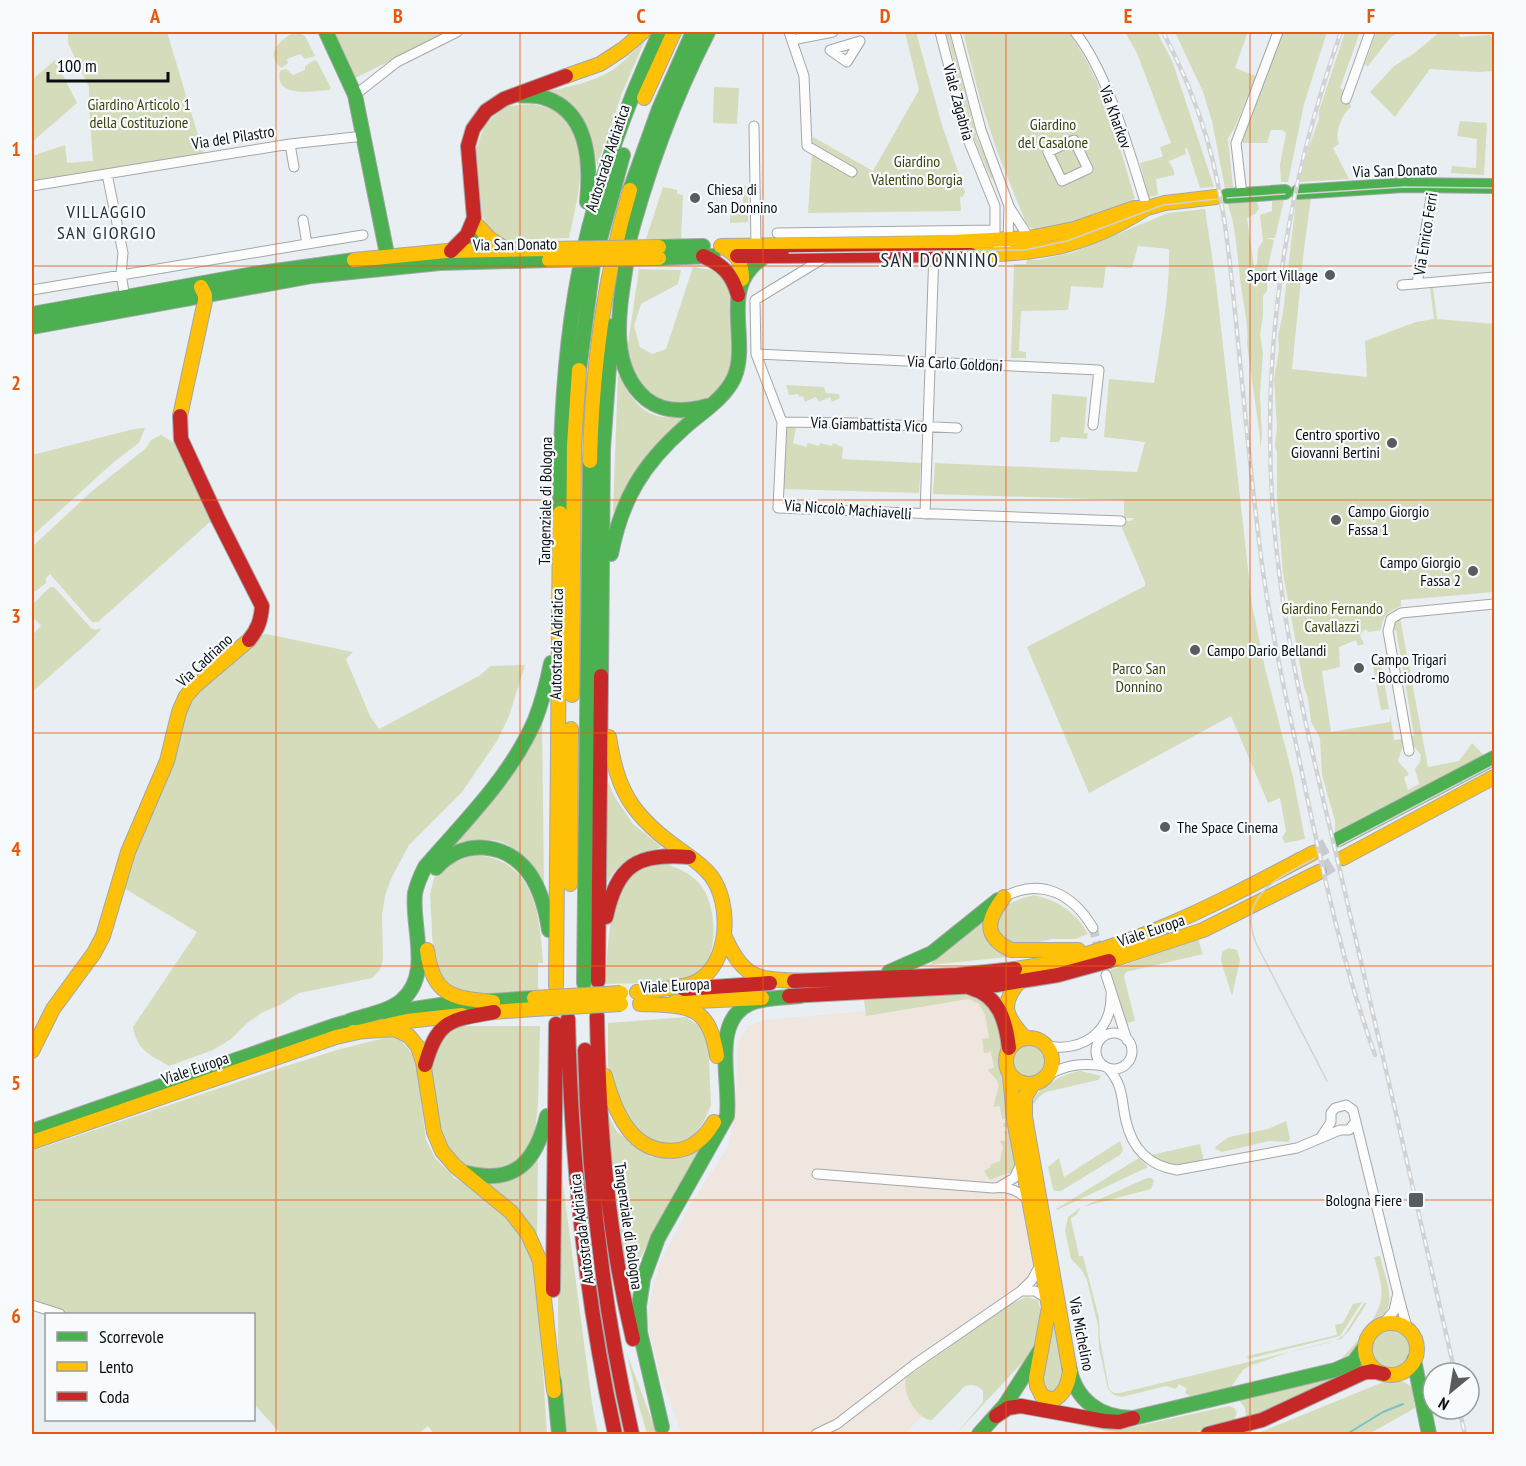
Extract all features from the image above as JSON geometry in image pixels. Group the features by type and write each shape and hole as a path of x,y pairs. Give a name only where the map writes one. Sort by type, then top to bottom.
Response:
{"main road":[{"path":"326,32 355,95 388,261"},
{"path":"477,256 471,245 475,224 468,155 470,138 478,120 486,111 504,99 600,64 643,32"},
{"name":"Tangenziale di Bologna","path":"560,985 560,568 564,389 575,294 592,216 604,173 629,102 660,32"},
{"name":"Autostrada Adriatica","path":"560,985 574,445 580,350 593,265 613,187 642,103 674,32"},
{"name":"Autostrada Adriatica","path":"591,982 591,444 596,352 615,239 629,190 656,112 693,32"},
{"path":"591,982 602,639 606,394 614,311 631,229 648,171 668,116 708,32"},
{"path":"514,95 539,96 559,105 574,117 584,139 589,167 589,184 575,294"},
{"name":"Via San Donato","path":"757,249 934,249 1004,255 1045,251 1082,241 1112,230 1147,208 1165,203 1242,195 1404,185 1494,186"},
{"name":"Via San Donato","path":"388,261 477,256 659,252 722,246 828,256 934,249 1000,237 1029,238 1074,229 1134,207 1147,208"},
{"path":"475,224 496,245 506,249"},
{"path":"451,251 475,224"},
{"path":"631,229 619,323 619,346 625,372 639,394 660,407 685,411 712,404"},
{"path":"722,246 737,256"},
{"name":"Via San Donato","path":"32,314 125,297 312,276 451,251 477,256 506,249 549,255"},
{"path":"757,249 737,256 733,264 738,296 740,351 737,371 728,388 654,455 639,474 623,503 611,551 602,639 608,725 613,758 627,797 648,824 708,872 721,899 725,937 737,962 753,976 762,980 805,981"},
{"path":"737,279 750,266 757,249"},
{"name":"Via San Donato","path":"659,252 737,256"},
{"path":"703,256 724,266 737,279"},
{"name":"Via San Donato","path":"32,327 198,290"},
{"name":"Via Cadriano","path":"32,1051 54,1006 88,965 103,937 130,844 168,760 178,714 187,695 196,684 253,637 263,620 262,606 181,439 180,414 200,319 198,290"},
{"path":"351,1027 402,1001 415,983 419,969 415,903 418,881 425,867 505,773 532,729 543,703 551,666 560,568"},
{"path":"1339,839 1494,758"},
{"path":"1343,858 1494,777"},
{"path":"494,1006 451,995 436,984 428,968 424,911 426,886 440,863 463,849 481,847 497,849 515,858 528,870 548,917 560,985"},
{"name":"Viale Europa","path":"639,998 805,981 993,972 1056,962 1114,946 1163,929 1208,909 1313,853"},
{"path":"591,982 608,902 619,877 633,864 650,857 659,855 689,857"},
{"name":"Viale Europa","path":"32,1131 351,1027 429,1018 494,1006 621,998 869,993 1019,982 1085,969 1185,937 1224,921 1318,872"},
{"path":"1004,897 995,908 990,923 992,936 1000,946 1011,950 1069,950 1114,946"},
{"path":"864,978 909,966 924,959 990,905 1004,897"},
{"path":"639,998 698,982 713,968 725,937"},
{"path":"1019,982 1007,996 1006,1011 1011,1023 1025,1038"},
{"path":"869,993 970,988 985,992 997,1006 1004,1022 1009,1048 1005,1062 1010,1075 1018,1082 1033,1084 1048,1075 1052,1059 1047,1046 1038,1039 1025,1038 1016,1041 1009,1048"},
{"path":"664,1431 640,1332 639,1306 645,1268 657,1238 727,1116 729,1102 726,1038 733,1019 747,1005 800,996"},
{"path":"594,1016 612,1101 624,1125 638,1140 650,1148 666,1151 685,1148 704,1137 717,1115 719,1093 715,1035 707,1020 691,1008 639,998"},
{"path":"425,1065 432,1038 443,1026 494,1006"},
{"name":"Tangenziale di Bologna","path":"594,1016 601,1141 613,1244 634,1343 664,1431"},
{"name":"Autostrada Adriatica","path":"594,1016 586,1095 590,1168 602,1275 632,1434"},
{"path":"460,1170 486,1176 508,1174 528,1162 538,1148 547,1119 560,1018"},
{"path":"554,1391 553,1288 560,1018"},
{"name":"Autostrada Adriatica","path":"560,1018 589,1299 615,1434"},
{"path":"351,1027 401,1030 413,1040 425,1065 434,1134 443,1154 508,1208 525,1228 537,1251 559,1434"},
{"name":"Viale Europa","path":"32,1142 291,1052 351,1027"},
{"name":"Via Michelino","path":"1010,1075 1013,1112 1048,1299 1049,1313 1036,1378 1042,1396 1053,1400 1061,1395 1068,1382 1070,1371"},
{"name":"Via Michelino","path":"1033,1084 1025,1097 1024,1118 1070,1371 1082,1395 1095,1409 1111,1418 1133,1418 1335,1370 1354,1362 1365,1347"},
{"path":"589,1299 606,1434"},
{"path":"1414,1359 1406,1370 1388,1374 1370,1364 1365,1347 1370,1333 1382,1324 1398,1324 1411,1332 1416,1343 1414,1359 1429,1434"},
{"path":"614,1346 641,1434"},
{"path":"979,1434 996,1416 1041,1349"},
{"path":"1208,1434 1262,1420 1363,1373 1372,1371 1406,1376 1419,1389"},
{"path":"996,1416 1008,1408 1021,1406 1104,1421 1119,1422 1133,1418"}],"street":[{"path":"355,95 397,62 457,32"},
{"path":"832,32 790,36 804,76 807,146 852,172"},
{"name":"Viale Zagabria","path":"940,32 967,137 995,206 1000,237"},
{"name":"Viale Zagabria","path":"955,32 981,130 1009,206 1029,238"},
{"name":"Via Kharkov","path":"1075,32 1091,57 1117,115 1147,208"},
{"path":"1242,195 1236,143 1278,32"},
{"path":"1346,99 1370,32"},
{"path":"754,126 757,249"},
{"name":"Via del Pilastro","path":"108,174 290,144 364,136"},
{"path":"1074,140 1088,169 1062,181 1048,152 1074,140"},
{"path":"290,144 294,168"},
{"path":"32,186 108,174 123,253 121,274 125,297"},
{"name":"Via Enrico Ferri","path":"1417,284 1433,185"},
{"name":"Viale Zagabria","path":"1000,237 1009,206"},
{"path":"303,220 307,244"},
{"name":"Via San Donato","path":"777,232 1000,237"},
{"path":"32,290 363,235"},
{"path":"1000,237 1004,255"},
{"name":"Via Niccolò Machiavelli","path":"925,514 934,249"},
{"name":"Via Niccolò Machiavelli","path":"828,256 755,300 756,354 782,422 778,508 1121,520"},
{"name":"Via Enrico Ferri","path":"1402,285 1494,277"},
{"name":"Via Carlo Goldoni","path":"756,354 1099,370 1093,425"},
{"name":"Via Giambattista Vico","path":"782,422 957,428"},
{"path":"1409,751 1388,631 1391,618 1401,613 1494,604"},
{"path":"1004,897 1022,889 1031,888 1053,892 1074,903 1084,913 1093,928"},
{"path":"1106,975 1130,1045 1131,1055 1119,1082 1126,1121 1131,1138 1148,1160 1165,1168 1177,1170 1297,1148 1354,1126 1356,1121"},
{"path":"1080,1045 1104,1024 1111,1005 1111,994"},
{"path":"1119,1082 1096,1055 1098,1044 1106,1035 1117,1034 1127,1040"},
{"path":"1047,1046 1060,1048 1101,1039"},
{"path":"1048,1075 1057,1069 1075,1064 1117,1069 1125,1065"},
{"path":"1320,1138 1331,1122 1333,1110 1343,1105 1353,1110 1398,1294 1406,1324 1411,1332"},
{"path":"1331,1122 1360,1140"},
{"path":"817,1174 993,1188 1014,1178 1022,1162"},
{"path":"999,1187 1017,1192 1030,1202"},
{"path":"816,1434 837,1424 915,1364 1021,1291 1032,1280 1042,1263"},
{"name":"Via Michelino","path":"1021,1291 1035,1291 1048,1299"},
{"path":"1382,1324 1394,1311 1398,1294"},
{"path":"32,1305 57,1313"}],"shaded area":[{"path":"973,999 990,1012 999,1082 1033,1270 1023,1296 1033,1303 985,1375 951,1388 904,1434 682,1434 659,1371 647,1323 650,1299 659,1267 672,1240 694,1199 728,1147 736,1109 737,1055 740,1039 748,1026 765,1020"}],"green space":[{"name":"Giardino Articolo 1 della Costituzione","path":"68,32 167,32 204,155 32,185 32,156 65,145 67,163 93,161 89,87 68,43"},
{"path":"296,32 305,36 315,56 305,59 300,54 287,59 288,63 282,68 274,58 274,52 285,38"},
{"path":"330,32 449,32 353,79"},
{"name":"Giardino Valentino Borgia","path":"905,32 916,32 942,125 965,192 962,198 960,196 961,211 808,213 813,137 873,171 919,90"},
{"path":"946,32 949,32 977,138 994,178 991,179 974,138"},
{"name":"Giardino del Casalone","path":"963,32 1068,32 1091,69 1109,112 1135,199 1062,225 1038,230 1031,228 1026,223 997,151 980,99"},
{"path":"1125,32 1157,32 1173,63 1214,187 1200,188 1187,148 1185,149 1186,154 1169,161 1174,175 1156,179 1158,195 1149,197 1140,163 1162,157 1160,147 1171,143 1137,53"},
{"path":"1175,32 1248,32 1235,68 1256,76 1228,139 1233,187 1225,188 1212,121 1203,92"},
{"path":"1283,32 1327,32 1304,104 1288,182 1281,182 1280,165 1286,133 1282,130 1271,130 1267,143 1243,143 1242,141"},
{"path":"1345,32 1360,32 1340,88 1344,90 1341,100 1350,103 1351,107 1340,124 1339,144 1333,148 1349,179 1300,182 1308,149 1319,119 1319,111"},
{"path":"1382,32 1400,32 1391,37 1367,67 1365,64 1375,35"},
{"path":"1440,32 1458,32 1460,37 1489,35 1494,39 1494,71 1430,69 1395,117 1370,92 1394,66"},
{"path":"646,38 622,93 597,166 594,149 541,91 560,89 603,75 623,62"},
{"path":"55,60 77,103 32,142 32,80"},
{"path":"314,60 317,61 331,88 329,90 305,92 289,90 283,86 280,71 286,69 293,75 305,70 305,66"},
{"path":"714,87 739,88 737,124 713,123"},
{"path":"533,104 551,108 560,113 570,126 577,141 580,173 576,207 569,238 503,240 492,232 482,216 476,149 485,124 507,106"},
{"path":"1460,121 1487,123 1484,175 1451,173 1452,166 1476,168 1477,139 1457,136"},
{"path":"743,186 748,186 748,222 730,223 730,204 743,204"},
{"path":"663,187 677,190 677,194 683,195 681,240 646,239"},
{"name":"Centro sportivo Giovanni Bertini","path":"1311,198 1292,369 1367,377 1365,341 1416,322 1434,319 1430,288 1433,287 1437,319 1494,324 1494,592 1401,600 1401,606 1385,618 1381,630 1369,632 1365,629 1360,635 1364,644 1358,646 1356,640 1339,647 1340,667 1322,671 1331,732 1390,722 1390,715 1394,740 1402,739 1403,746 1398,760 1409,775 1404,777 1408,790 1419,784 1415,769 1420,762 1421,755 1413,745 1411,737 1414,735 1396,630 1391,631 1393,623 1400,618 1428,767 1459,761 1472,743 1484,755 1335,832 1335,821 1322,775 1320,738 1311,722 1283,573 1275,446 1277,428 1274,379 1296,200"},
{"path":"1284,200 1275,238 1265,238 1274,240 1267,271 1267,291 1263,296 1260,334 1263,353 1260,448 1235,231 1228,204 1257,202 1259,209 1247,218 1254,267 1257,264 1258,249 1263,241 1260,215 1272,211 1272,201"},
{"name":"Parco San Donnino","path":"1205,209 1216,283 1252,605 1265,668 1293,777 1305,839 1285,843 1282,838 1286,831 1280,798 1268,803 1231,716 1089,793 1027,647 1145,586 1122,528 1122,522 1131,521 1134,518 1124,518 1124,500 933,494 935,463 1137,472 1145,442 1104,437 1109,379 1154,383 1167,299 1169,249 1138,246 1132,268 1106,266 1103,288 1071,286 1068,310 1021,311 1019,351 1026,352 1026,358 1011,358 1014,264 1026,264 1027,259 1038,260 1074,252 1168,213"},
{"path":"693,267 712,270 724,277 731,293 734,353 729,372 712,397 693,406 652,400 626,358 639,269 681,270 678,284 641,304 634,326 640,347 652,354 666,349"},
{"path":"618,374 638,404 653,415 690,416 613,513"},
{"path":"786,385 824,387 826,393 839,394 840,398 832,402 830,397 819,402 816,397 805,402 803,396 789,395"},
{"path":"1052,394 1087,397 1084,433 1088,433 1087,439 1061,437 1059,442 1050,442"},
{"path":"785,427 796,428 793,443 806,447 808,443 832,446 833,443 843,447 842,459 921,463 919,493 784,489"},
{"path":"145,428 139,443 115,461 32,536 32,455"},
{"path":"161,435 174,443 211,521 98,622 92,622 50,574 46,578 46,583 33,592 32,547 92,491 145,449 151,440"},
{"path":"50,587 54,587 91,628 96,630 102,628 32,692 32,642 35,638 32,635 41,626 32,616 32,605"},
{"path":"266,634 353,652 346,659 370,716 379,729 479,676 491,666 525,665 509,716 497,741 462,792 409,845 391,879 382,915 383,959 380,970 372,978 299,993 263,1012 231,1039 213,1050 169,1066 141,1047 133,1027 197,932 117,884 161,761 176,704 249,640"},
{"path":"1381,664 1389,709 1381,710 1373,666"},
{"path":"542,719 544,890 515,850 499,841 480,841 451,847"},
{"path":"603,769 614,796 633,824 662,847 633,857 620,865 603,890"},
{"path":"472,855 493,858 509,866 521,877 530,891 536,907 542,944 543,963 538,963 538,987 541,992 475,996 456,991 434,970 430,894 434,878 446,866"},
{"path":"663,863 691,876 705,891 712,913 713,926 712,950 708,961 700,972 682,981 605,984 612,913 619,888 633,873"},
{"path":"1034,895 1066,908 1078,919 1088,934 1075,939 1010,944 997,934 996,918 1007,905"},
{"path":"985,919 984,928 1027,955 929,965"},
{"path":"1198,939 1203,954 1126,972 1124,976 1135,1021 1127,1023 1110,970"},
{"path":"1229,948 1237,950 1240,960 1232,996 1221,961 1222,952"},
{"path":"966,994 986,1004 1001,1034 1002,1044 998,1063 1005,1082 1008,1118 1002,1119 1000,1106 994,1107 998,1085 988,1069 994,1068 991,1052 984,1053 982,1039 989,1038 985,1015 979,1004 969,999 866,1016 864,1000"},
{"path":"686,1017 702,1028 708,1041 711,1105 694,1136 670,1145 643,1138 617,1102 608,1066 608,1023"},
{"path":"461,1026 540,1026 535,1132 531,1145 519,1161 497,1172 468,1169 444,1145 430,1063 445,1030"},
{"path":"396,1035 416,1058 426,1140 436,1159 455,1178 505,1211 526,1243 537,1276 547,1434 434,1434 428,1426 418,1434 281,1434 255,1405 255,1313 49,1313 32,1308 32,1151 337,1050"},
{"path":"1028,1045 1040,1049 1044,1061 1040,1073 1028,1077 1016,1073 1012,1061 1016,1049"},
{"path":"1081,1071 1101,1076 1098,1080 1046,1092 1031,1107 1033,1100 1043,1088 1059,1078"},
{"path":"605,1109 617,1132 651,1157 703,1146 677,1188 642,1254 628,1294"},
{"path":"1286,1121 1289,1142 1269,1141 1222,1152 1215,1147 1229,1137 1268,1129"},
{"path":"1009,1122 1016,1165 1010,1174 1007,1173 990,1180 984,1171 991,1167 990,1165 1000,1161 1003,1147 1000,1141 1006,1140 1004,1131 1007,1131 1003,1123"},
{"path":"1120,1141 1123,1150 1120,1155 1061,1191 1053,1189 1048,1167 1059,1158 1064,1177"},
{"path":"1200,1144 1204,1161 1171,1164 1151,1155"},
{"path":"538,1158 537,1240 482,1182"},
{"path":"1139,1158 1148,1167 1056,1209"},
{"path":"562,1177 598,1434 564,1434 558,1353 558,1253"},
{"path":"1147,1178 1152,1178 1154,1181 1151,1189 1082,1207"},
{"path":"1081,1207 1071,1220 1079,1256 1083,1256 1099,1318 1100,1340 1109,1389 1114,1393 1292,1351 1249,1366 1243,1370 1231,1387 1190,1396 1185,1393 1187,1389 1179,1384 1176,1389 1166,1386 1122,1397 1114,1395 1108,1389 1099,1348 1098,1326 1087,1280 1081,1269 1071,1259 1065,1231 1068,1217"},
{"path":"1380,1256 1388,1286 1388,1309 1367,1329 1381,1300 1381,1284 1374,1257"},
{"path":"1027,1297 1038,1300 1042,1315 1039,1338 1030,1354 956,1434 983,1402 983,1391 977,1386 964,1387 932,1420 921,1415 908,1397 905,1383 907,1377 1011,1304"},
{"path":"1362,1302 1340,1336 1248,1359 1247,1356 1337,1335 1335,1325 1343,1323 1353,1304"},
{"path":"1364,1303 1367,1303 1349,1331 1341,1339 1336,1340 1344,1335"},
{"path":"1054,1316 1064,1370 1060,1392 1045,1394 1041,1377"},
{"path":"1391,1331 1403,1337 1409,1349 1403,1361 1391,1367 1379,1361 1373,1349 1379,1337"},
{"path":"1361,1336 1352,1354 1337,1362 1349,1350"},
{"path":"627,1354 657,1434 647,1434"},
{"path":"1364,1364 1367,1366 1246,1421 1245,1408 1240,1398 1343,1375"},
{"path":"1388,1380 1402,1381 1412,1387 1415,1408 1369,1434 1256,1434"},
{"path":"1229,1406 1237,1412 1234,1421 1214,1428 1173,1435 1131,1434 1070,1423 1119,1430"}],"waterway":[{"path":"1347,1434 1383,1412 1403,1404"}],"tunnel":[{"path":"1313,853 1339,839"},
{"path":"1319,872 1343,858"},
{"path":"1093,928 1100,955"}],"tram line":[{"path":"1297,194 1404,187 1494,188"},
{"path":"1227,198 1285,194"},
{"path":"789,253 1025,250 1067,241 1163,205 1217,199"},
{"path":"1339,846 1494,765"},
{"path":"1315,858 1276,880 1265,889 1252,912 1251,926 1256,943 1327,1081"}],"railway":[{"path":"1163,32 1198,111 1219,189 1230,265 1258,530 1271,620 1330,900 1346,963 1375,1055"},
{"path":"1341,32 1319,100 1301,168 1287,237 1277,306 1271,375 1270,445 1273,516 1287,628 1303,709 1452,1361"},
{"path":"1462,1421 1465,1434"}],"traffic: fast":[{"path":"326,32 355,95 389,264"},
{"path":"560,513 565,376 581,261 608,161 632,96 660,32"},
{"path":"630,190 659,109 693,32"},
{"path":"623,264 639,204 659,145 708,32"},
{"path":"519,95 539,96 558,104 578,125 587,155 587,202"},
{"path":"579,370 593,265 623,155"},
{"path":"1298,192 1404,185 1494,186"},
{"path":"1227,196 1285,192"},
{"path":"471,226 471,245 477,251 481,240 478,227"},
{"path":"659,247 703,246"},
{"path":"628,251 619,329 620,349 633,384 646,399 660,407 683,410 707,406"},
{"path":"659,258 713,256"},
{"path":"611,554 621,516 636,483 670,441 719,399 730,386 738,365 739,293 743,280 751,268 765,256"},
{"path":"32,314 253,274 354,260"},
{"path":"32,327 312,276 440,263 549,260"},
{"path":"601,676 603,449 612,326"},
{"path":"584,983 590,461"},
{"path":"349,1021 389,1008 401,1001 411,990 418,964 415,893 421,876 425,867 486,798 525,741 535,720 551,663"},
{"path":"1339,839 1494,758"},
{"path":"436,868 458,852 471,848 496,850 508,855 519,862 537,886 549,930"},
{"path":"889,972 932,953 998,900"},
{"path":"662,1427 640,1332 639,1306 643,1279 658,1238 727,1116 725,1054 730,1024 737,1013 749,1004 768,999 800,996"},
{"path":"387,1013 447,1004 534,998"},
{"path":"32,1131 358,1019"},
{"path":"467,1173 484,1176 499,1175 521,1166 537,1146 547,1116"},
{"path":"1069,1366 1077,1388 1091,1405 1110,1415 1133,1418 1335,1370 1354,1362 1365,1347"},
{"path":"979,1434 1005,1405 1041,1349"},
{"path":"1414,1360 1429,1434"},
{"path":"554,1381 559,1434"}],"traffic: slow":[{"path":"566,76 600,64 643,32"},
{"path":"644,98 674,32"},
{"path":"590,461 593,392 606,290 630,190"},
{"path":"721,246 934,243 1029,238 1074,229 1134,208 1216,197"},
{"path":"971,255 1019,253 1062,246 1102,232 1145,209"},
{"path":"477,225 490,239 506,249"},
{"path":"721,246 738,259 742,279"},
{"path":"550,249 659,247"},
{"path":"354,260 447,251 550,249"},
{"path":"549,260 659,258"},
{"path":"180,416 205,301 201,287"},
{"path":"572,695 574,445 579,370"},
{"path":"556,986 560,513"},
{"path":"32,1051 53,1009 94,953 103,936 128,852 167,761 179,712 186,696 249,640"},
{"path":"570,884 571,729"},
{"path":"609,737 617,773 628,798 654,829 708,872 718,888 724,917 721,948 716,962 707,974 690,984 637,992"},
{"path":"1343,858 1494,777"},
{"path":"1015,969 1055,962 1132,939 1205,908 1313,853"},
{"path":"1109,961 1203,930 1319,872"},
{"path":"1004,897 994,913 990,926 995,939 1002,945 1011,950 1078,950"},
{"path":"725,937 740,963 756,975 776,980 805,981"},
{"path":"427,950 434,977 447,992 466,999 493,1002"},
{"path":"1019,982 1009,998 1007,1011 1013,1024 1025,1038"},
{"path":"534,998 621,993"},
{"path":"675,1002 762,998"},
{"path":"534,1009 621,1004"},
{"path":"640,1004 683,1007 702,1017 708,1026 717,1056"},
{"path":"492,1012 534,1009"},
{"path":"32,1142 336,1037 407,1021 462,1015"},
{"path":"353,1032 395,1029 409,1036 418,1047 423,1062 434,1132 442,1151 455,1166 511,1212 528,1234 540,1261 554,1391"},
{"path":"1029,1038 1038,1039 1045,1045 1051,1052 1052,1061 1051,1070 1045,1077 1038,1083 1029,1084 1020,1083 1013,1077 1007,1070 1006,1061 1007,1052 1013,1045 1020,1039 1029,1038"},
{"path":"1010,1075 1014,1119 1049,1307 1036,1378 1042,1396 1053,1400 1060,1395 1067,1384 1070,1371"},
{"path":"605,1076 614,1104 628,1130 649,1147 663,1150 685,1149 700,1140 714,1122"},
{"path":"1033,1084 1025,1097 1025,1117 1069,1366"},
{"path":"1391,1323 1401,1325 1409,1331 1415,1339 1417,1349 1415,1359 1409,1367 1401,1373 1391,1375 1381,1373 1373,1367 1367,1359 1365,1349 1367,1339 1373,1331 1381,1325 1391,1323"}],"traffic: jam":[{"path":"451,251 467,235 474,218 468,146 473,129 486,111 504,99 566,76"},
{"path":"737,256 971,255"},
{"path":"703,256 726,271 738,295"},
{"path":"180,416 181,439 262,606 255,632 249,640"},
{"path":"598,981 601,676"},
{"path":"606,917 616,885 632,866 656,857 689,857"},
{"path":"789,996 996,985 1058,975 1109,961"},
{"path":"794,981 957,975 1015,969"},
{"path":"684,989 770,983"},
{"path":"971,988 981,992 995,1003 1006,1028 1009,1048"},
{"path":"425,1065 435,1038 448,1024 466,1017 494,1012"},
{"path":"597,1016 606,1178 617,1259 633,1339"},
{"path":"568,1019 572,1124 581,1228 595,1331 615,1434"},
{"path":"553,1290 556,1024"},
{"path":"585,1050 590,1147 599,1243 613,1339 632,1434"},
{"path":"1208,1434 1262,1420 1363,1373 1372,1371 1384,1374"},
{"path":"996,1416 1008,1408 1021,1406 1104,1421 1119,1422 1133,1418"}],"place":[{"name":"Chiesa di San Donnino","path":"695,198"},
{"name":"Sport Village","path":"1330,275"},
{"name":"Centro sportivo Giovanni Bertini","path":"1392,443"},
{"name":"Campo Giorgio Fassa 1","path":"1336,520"},
{"name":"Campo Giorgio Fassa 2","path":"1473,571"},
{"name":"Campo Dario Bellandi","path":"1195,650"},
{"name":"Campo Trigari - Bocciodromo","path":"1359,668"},
{"name":"The Space Cinema","path":"1165,827"},
{"name":"Bologna Fiere","path":"1416,1200"}],"district":[{"name":"VILLAGGIO SAN GIORGIO","path":"107,221"},
{"name":"SAN DONNINO","path":"940,260"}],"park label":[{"name":"Giardino Fernando Cavallazzi","path":"1332,617"}]}
